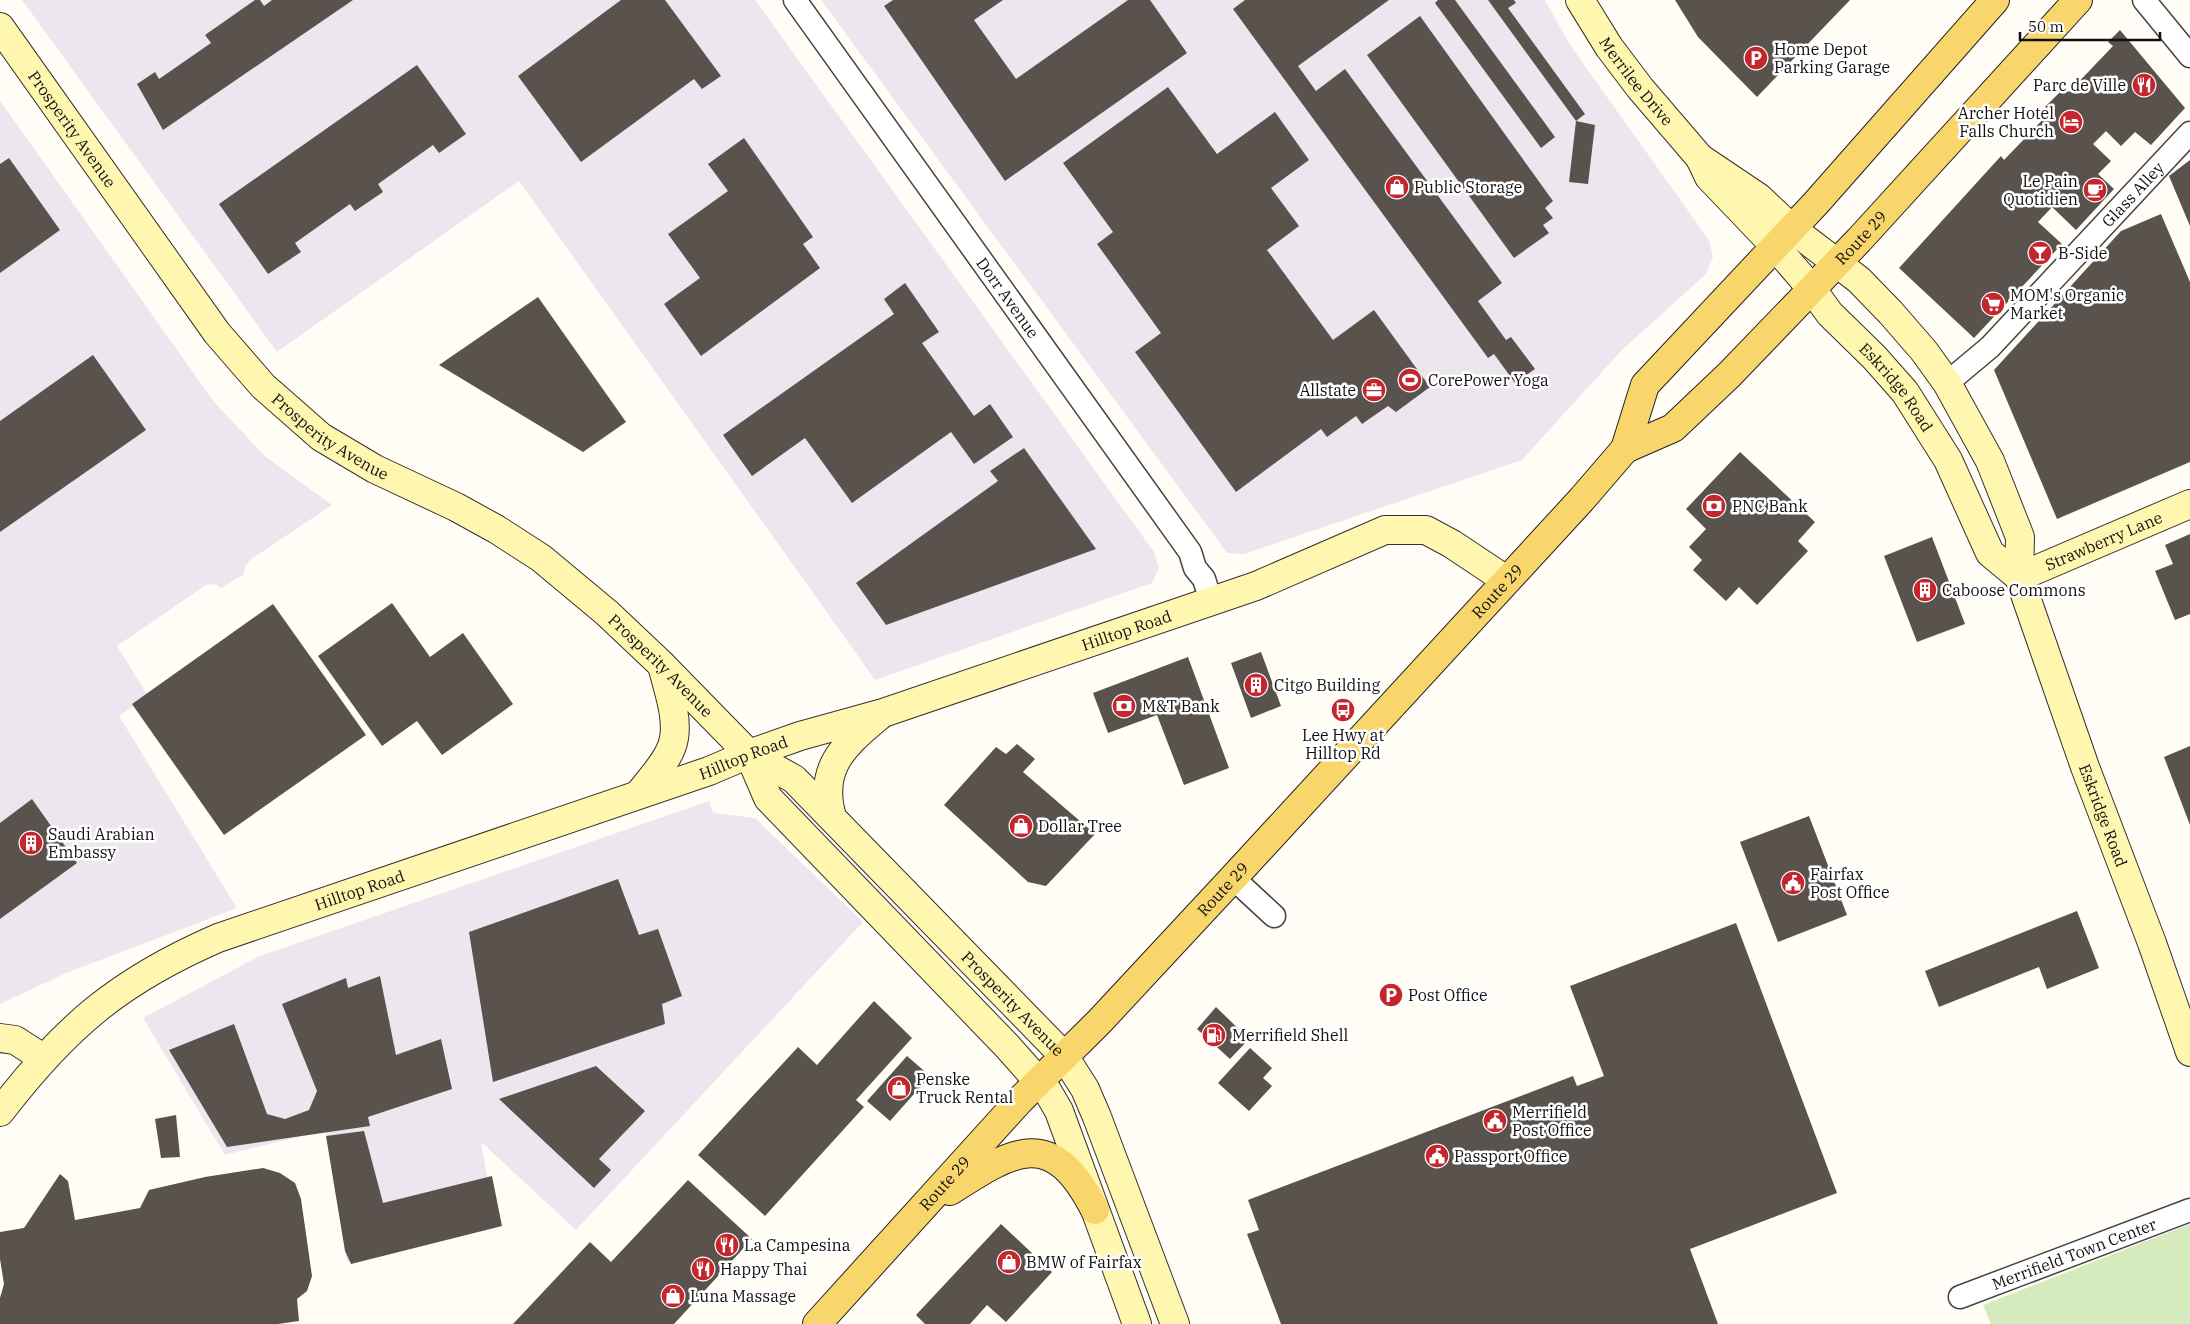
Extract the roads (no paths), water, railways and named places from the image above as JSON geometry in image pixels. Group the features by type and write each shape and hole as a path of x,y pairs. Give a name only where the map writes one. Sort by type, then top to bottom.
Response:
{"main road":[{"name":"Route 29","path":"1625,449 1644,385 1816,203 1996,0"},
{"name":"Route 29","path":"817,1324 1039,1081 1233,878 1625,449 1673,428 1729,375 1859,240 2078,0"},
{"path":"922,1209 993,1164 1015,1155 1032,1153 1057,1161 1073,1174 1084,1188 1095,1210"}],"street":[{"name":"Dorr Avenue","path":"795,0 1190,552 1195,568 1204,579 1211,601"},
{"name":"Merrilee Drive","path":"1580,0 1609,47 1640,88 1700,158 1758,198 1783,236 1836,262"},
{"path":"2144,0 2190,56"},
{"name":"Prosperity Avenue","path":"0,27 217,333 264,386 321,437 370,466 456,506 496,529 541,558 594,601 662,664 749,754 794,778 1064,1056 1085,1089 1097,1117 1175,1324"},
{"name":"Glass Alley","path":"1947,383 1990,347 2190,133"},
{"name":"Merrilee Drive","path":"1700,158 1709,177 1745,216"},
{"name":"Eskridge Road","path":"1745,216 1783,236 1811,288 1830,314 1874,357 1905,392 1948,460 1990,554 2019,577"},
{"name":"Eskridge Road","path":"1836,262 1860,280 1891,312 1924,351 1947,383 1990,461 2020,537 2019,577 2085,767 2152,943 2190,1052"},
{"name":"Strawberry Lane","path":"2019,577 2190,504"},
{"name":"Hilltop Road","path":"0,1112 43,1058 69,1031 107,999 184,953 218,938 710,771 749,754 800,736 883,713 1256,586 1385,530 1426,530 1452,544 1506,580"},
{"path":"639,794 665,758 674,739 673,712 662,664"},
{"path":"832,816 827,790 831,769 846,746 883,713"},
{"name":"Prosperity Avenue","path":"749,754 768,798 1039,1081 1059,1111 1137,1324"},
{"path":"1233,878 1274,916"},
{"path":"0,1038 15,1040 43,1058"},
{"name":"Merrifield Town Center","path":"1960,1297 2190,1210"}],"place":[{"name":"Home Depot Parking Garage","path":"1756,58"},
{"name":"Parc de Ville","path":"2144,85"},
{"name":"Archer Hotel Falls Church","path":"2071,122"},
{"name":"Public Storage","path":"1397,187"},
{"name":"Le Pain Quotidien","path":"2095,190"},
{"name":"B-Side","path":"2040,253"},
{"name":"MOM's Organic Market","path":"1993,304"},
{"name":"CorePower Yoga","path":"1410,380"},
{"name":"Allstate","path":"1374,390"},
{"name":"PNC Bank","path":"1714,506"},
{"name":"Caboose Commons","path":"1925,590"},
{"name":"Citgo Building","path":"1256,685"},
{"name":"M&T Bank","path":"1124,706"},
{"name":"Lee Hwy at Hilltop Rd","path":"1343,710"},
{"name":"Dollar Tree","path":"1021,826"},
{"name":"Saudi Arabian Embassy","path":"31,843"},
{"name":"Fairfax Post Office","path":"1793,883"},
{"name":"Post Office","path":"1391,995"},
{"name":"Merrifield Shell","path":"1214,1035"},
{"name":"Penske Truck Rental","path":"899,1088"},
{"name":"Merrifield Post Office","path":"1495,1121"},
{"name":"Passport Office","path":"1437,1156"},
{"name":"La Campesina","path":"727,1245"},
{"name":"BMW of Fairfax","path":"1009,1262"},
{"name":"Happy Thai","path":"703,1269"},
{"name":"Luna Massage","path":"673,1296"}]}
